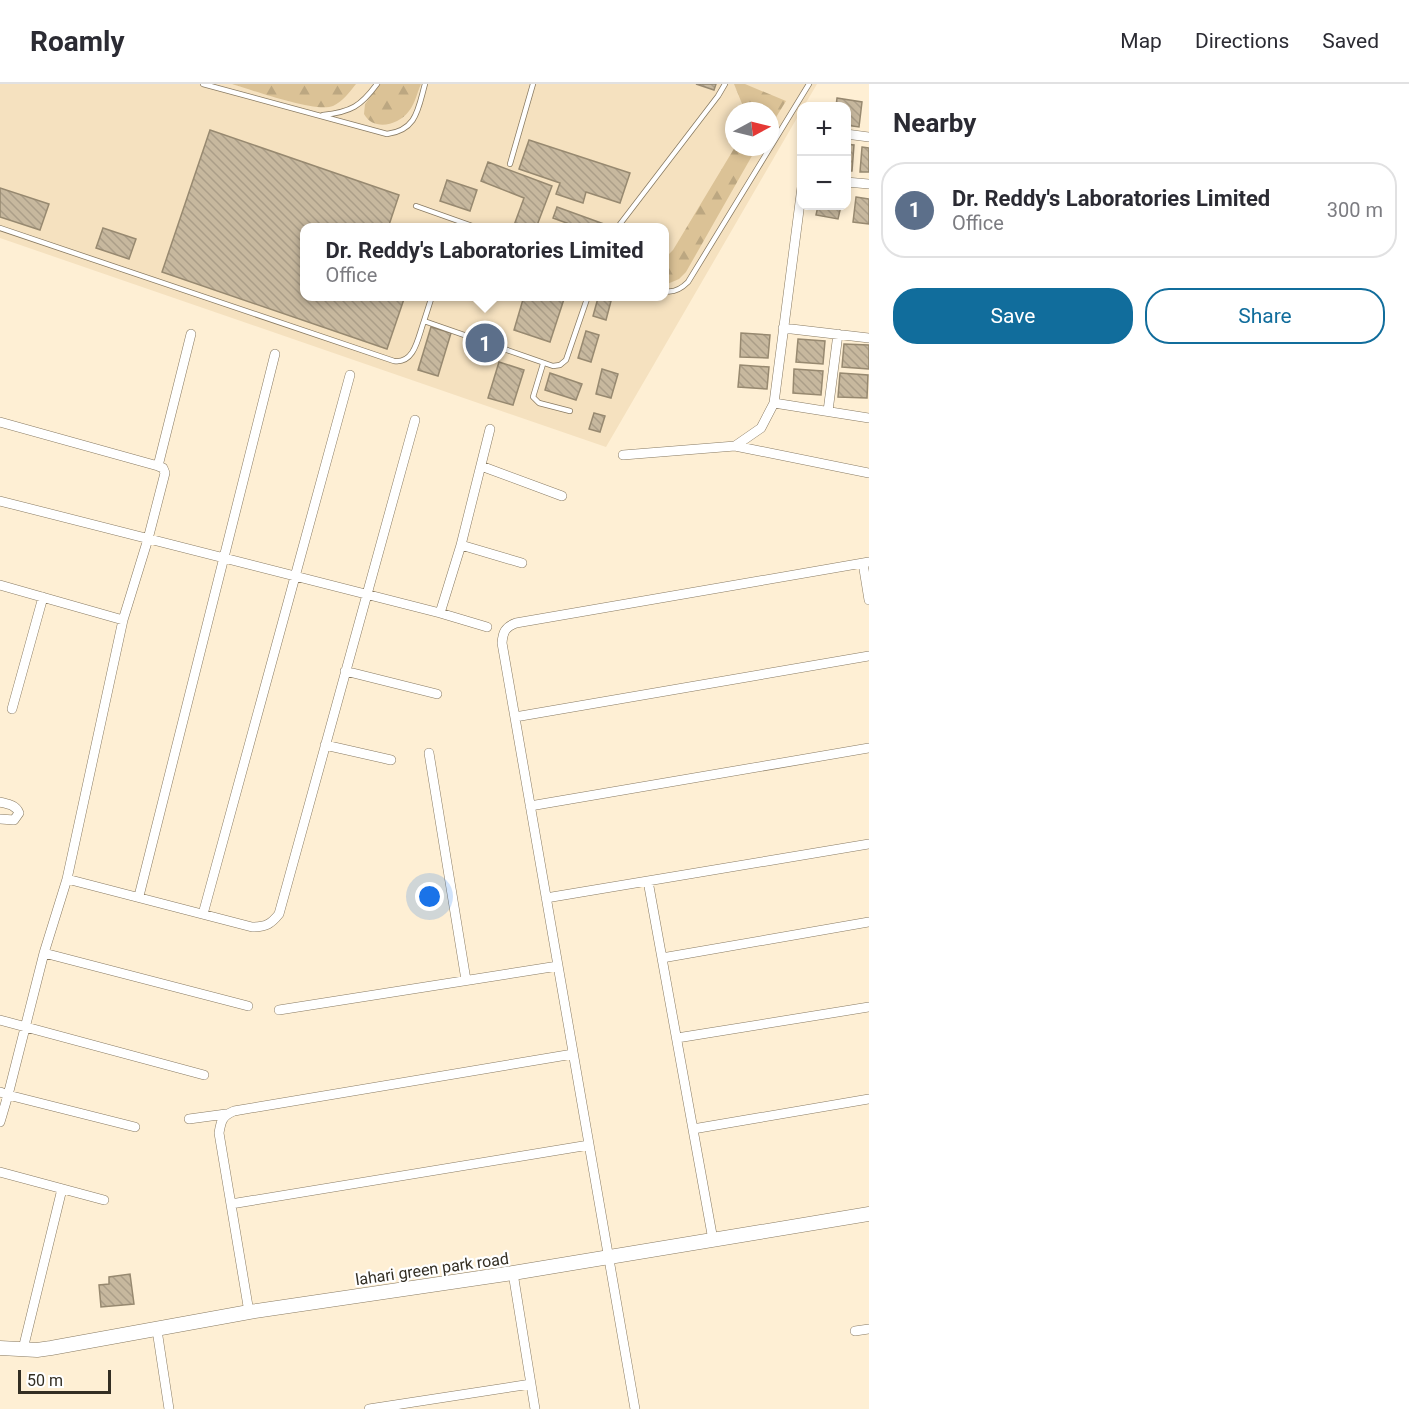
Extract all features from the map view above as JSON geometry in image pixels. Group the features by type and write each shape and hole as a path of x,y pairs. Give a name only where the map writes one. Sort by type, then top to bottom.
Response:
{"street":[{"path":"851,135 869,137"},
{"path":"851,182 869,184"},
{"path":"735,446 761,428 774,403 798,210"},
{"path":"783,328 869,338"},
{"path":"158,466 191,334"},
{"path":"828,411 838,334"},
{"path":"139,896 275,354"},
{"path":"204,914 350,375"},
{"path":"774,403 869,417"},
{"path":"67,879 252,927 264,927 273,922 279,914 415,420"},
{"path":"0,422 158,466 163,468 165,473 123,620 67,879 4,1094 0,1122"},
{"path":"440,613 461,545 490,429"},
{"path":"623,454 735,446 869,472"},
{"path":"481,466 562,496"},
{"path":"0,501 487,627"},
{"path":"461,545 522,563"},
{"path":"635,1409 502,643 503,632 508,626 516,623 866,562 869,600"},
{"path":"0,585 123,620"},
{"path":"12,709 43,597"},
{"path":"515,717 869,656"},
{"path":"345,671 437,694"},
{"path":"325,745 391,760"},
{"path":"531,806 869,747"},
{"path":"429,753 466,980"},
{"path":"0,801 13,806 19,813 14,820 0,819"},
{"path":"546,898 869,844"},
{"path":"648,881 713,1240"},
{"path":"662,958 869,922"},
{"path":"44,952 248,1006"},
{"path":"279,1010 558,966"},
{"path":"677,1038 869,1007"},
{"path":"0,1020 204,1075"},
{"path":"189,1119 573,1054"},
{"path":"4,1094 135,1127"},
{"path":"693,1128 869,1099"},
{"path":"226,1114 221,1120 219,1133 249,1312"},
{"path":"231,1204 589,1145"},
{"path":"0,1172 104,1200"},
{"path":"23,1349 62,1189"},
{"name":"lahari green park road","path":"0,1348 51,1348 249,1312 513,1274 869,1214"},
{"path":"513,1274 535,1409"},
{"path":"855,1331 869,1329"},
{"path":"157,1330 169,1409"},
{"path":"369,1409 531,1384"}],"lane":[{"path":"202,84 387,135 398,133 415,118 425,84"},
{"path":"321,115 337,114 357,107 377,84"},
{"path":"510,164 532,84"},
{"path":"621,223 725,84"},
{"path":"669,292 681,289 688,282 809,84"},
{"path":"416,206 464,223"},
{"path":"0,228 394,361 406,360 412,355 430,301"},
{"path":"423,321 553,366 560,365 566,360 587,301"},
{"path":"543,364 534,397 539,403 570,411"}],"shaded area":[{"path":"0,84 817,84 806,102 797,102 797,118 779,149 779,102 725,102 725,156 775,156 606,447 0,238"}],"green space":[{"path":"232,84 356,84 340,102 325,107 284,100"},
{"path":"380,84 421,84 414,102 404,116 392,123 379,124 373,123 364,114 365,104"},
{"path":"734,84 745,84 786,101 779,112 779,102 741,102"},
{"path":"730,156 752,156 686,272 679,279 669,283 669,254"}],"building":[{"path":"696,84 716,84 714,90"},
{"path":"837,98 862,102 859,127 851,126 851,102 836,102"},
{"path":"210,130 399,195 390,223 300,223 300,301 403,301 387,349 162,272"},
{"path":"529,140 630,173 620,203 586,192 583,203 556,194 560,183 519,169"},
{"path":"851,145 854,145 851,171"},
{"path":"862,147 869,148 869,172 860,172"},
{"path":"488,162 552,186 538,223 515,223 524,198 481,181"},
{"path":"447,180 477,190 470,211 440,201"},
{"path":"0,188 49,204 40,230 0,217"},
{"path":"856,197 869,199 869,224 853,222"},
{"path":"557,207 601,223 566,223 553,218"},
{"path":"817,210 840,210 838,219 816,215"},
{"path":"103,228 136,239 129,259 96,248"},
{"path":"523,301 563,301 550,342 514,330"},
{"path":"597,301 611,301 606,320 593,316"},
{"path":"431,327 451,333 438,376 418,370"},
{"path":"586,331 599,335 591,362 578,358"},
{"path":"741,333 770,335 768,358 740,357"},
{"path":"798,339 825,341 823,364 796,362"},
{"path":"844,344 869,345 869,369 842,367"},
{"path":"499,362 524,370 513,405 488,398"},
{"path":"740,365 769,367 767,389 738,387"},
{"path":"602,369 618,374 611,398 596,394"},
{"path":"794,369 823,371 821,395 793,393"},
{"path":"550,373 582,384 576,400 545,390"},
{"path":"840,373 868,375 867,398 838,397"},
{"path":"594,413 605,416 600,432 589,429"},
{"path":"130,1274 134,1304 101,1307 99,1285 109,1284 109,1277"}],"place":[{"name":"Dr. Reddy's Laboratories Limited","path":"485,343"}]}
